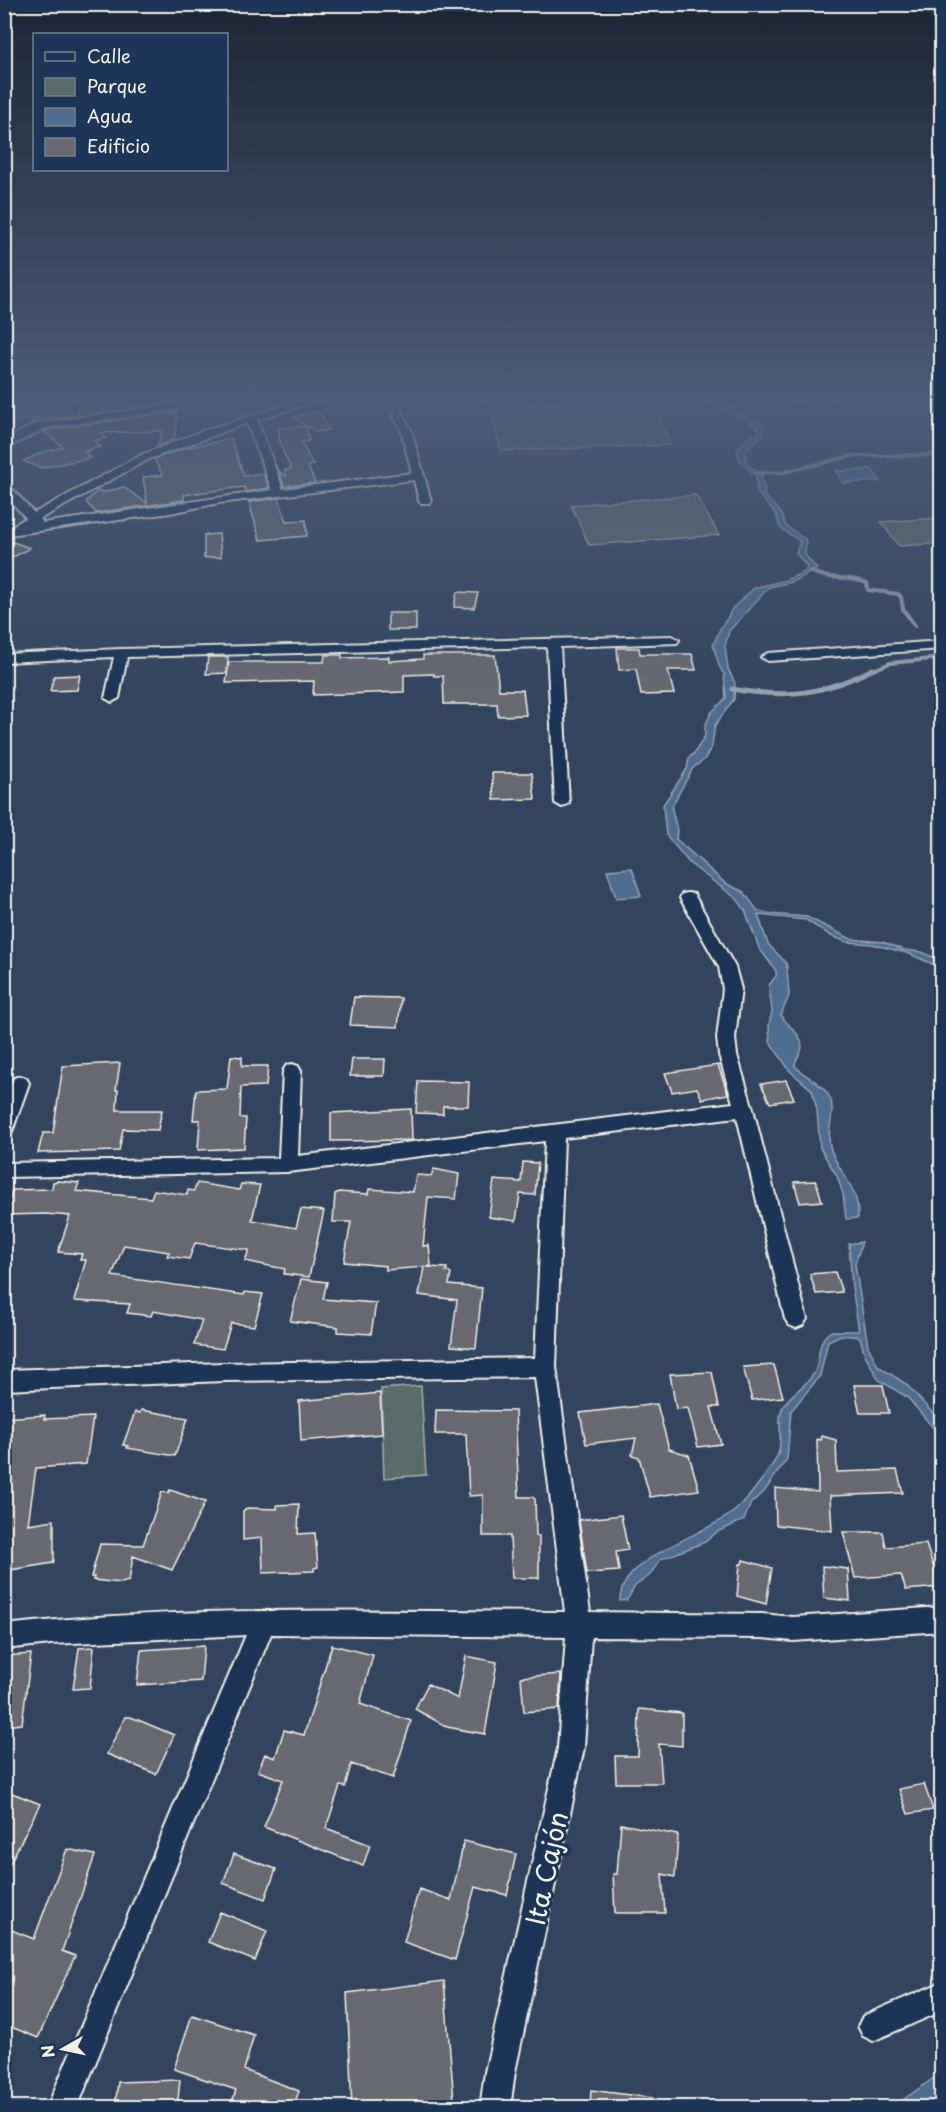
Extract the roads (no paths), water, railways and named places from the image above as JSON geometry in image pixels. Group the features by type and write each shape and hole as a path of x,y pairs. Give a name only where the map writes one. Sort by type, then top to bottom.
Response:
{"street":[{"path":"14,498 37,523"},
{"path":"37,523 76,498"},
{"path":"7,532 37,523 242,498"},
{"path":"4,658 121,653 672,640"},
{"path":"553,644 562,802"},
{"path":"768,657 942,645"},
{"path":"112,698 121,653"},
{"path":"688,898 727,967 732,989 726,1038 728,1055 744,1109 796,1319"},
{"path":"288,1165 292,1071"},
{"path":"4,1129 20,1083"},
{"path":"4,1170 288,1165 744,1109"},
{"name":"Ita Cajón","path":"495,2108 500,2072 571,1748 577,1684 579,1626 545,1367 555,1132"},
{"path":"4,1380 224,1372 545,1367"},
{"path":"4,1637 51,1632 264,1622 762,1626 793,1629 942,1618"},
{"path":"63,2108 264,1622"},
{"path":"873,2026 942,1996"}],"water":[{"path":"761,498 766,498 775,506 785,525 806,540 805,555 817,569 792,582 769,587 729,631 725,646 728,669 735,683 734,699 715,725 712,746 704,760 693,768 672,810 677,830 676,839 725,883 744,892 757,910 769,914 807,917 851,939 883,942 904,950 922,952 941,961 941,967 910,954 872,944 847,942 831,936 806,920 758,915 768,944 786,963 789,996 781,1015 802,1043 795,1066 822,1087 829,1096 832,1107 830,1146 855,1197 858,1218 846,1219 843,1194 837,1176 820,1148 817,1110 812,1090 790,1071 770,1042 769,1024 772,1012 769,985 776,976 776,971 759,948 745,910 737,899 690,864 666,835 663,805 687,769 689,758 705,736 705,726 711,713 726,698 724,674 713,645 721,627 732,609 754,588 786,580 805,572 807,567 796,553 800,541 780,528 776,514"},
{"path":"632,868 641,896 616,898 607,870"},
{"path":"862,1242 855,1264 868,1346 878,1366 906,1384 941,1422 941,1437 907,1397 879,1380 865,1355 860,1337 841,1335 828,1341 820,1376 791,1411 787,1459 764,1492 751,1503 744,1520 717,1532 705,1542 661,1559 649,1576 635,1586 627,1600 620,1601 624,1584 635,1570 651,1557 728,1516 745,1501 767,1473 780,1448 781,1411 787,1400 813,1376 823,1339 831,1331 859,1331 852,1287 849,1244"},
{"path":"941,2073 941,2107 893,2107"}],"waterway":[{"path":"810,571 824,576 867,583 868,590 898,594 901,597 903,609 915,626"},
{"path":"871,671 890,663 942,658"},
{"path":"732,689 770,694 805,692 838,684 873,669"}]}
